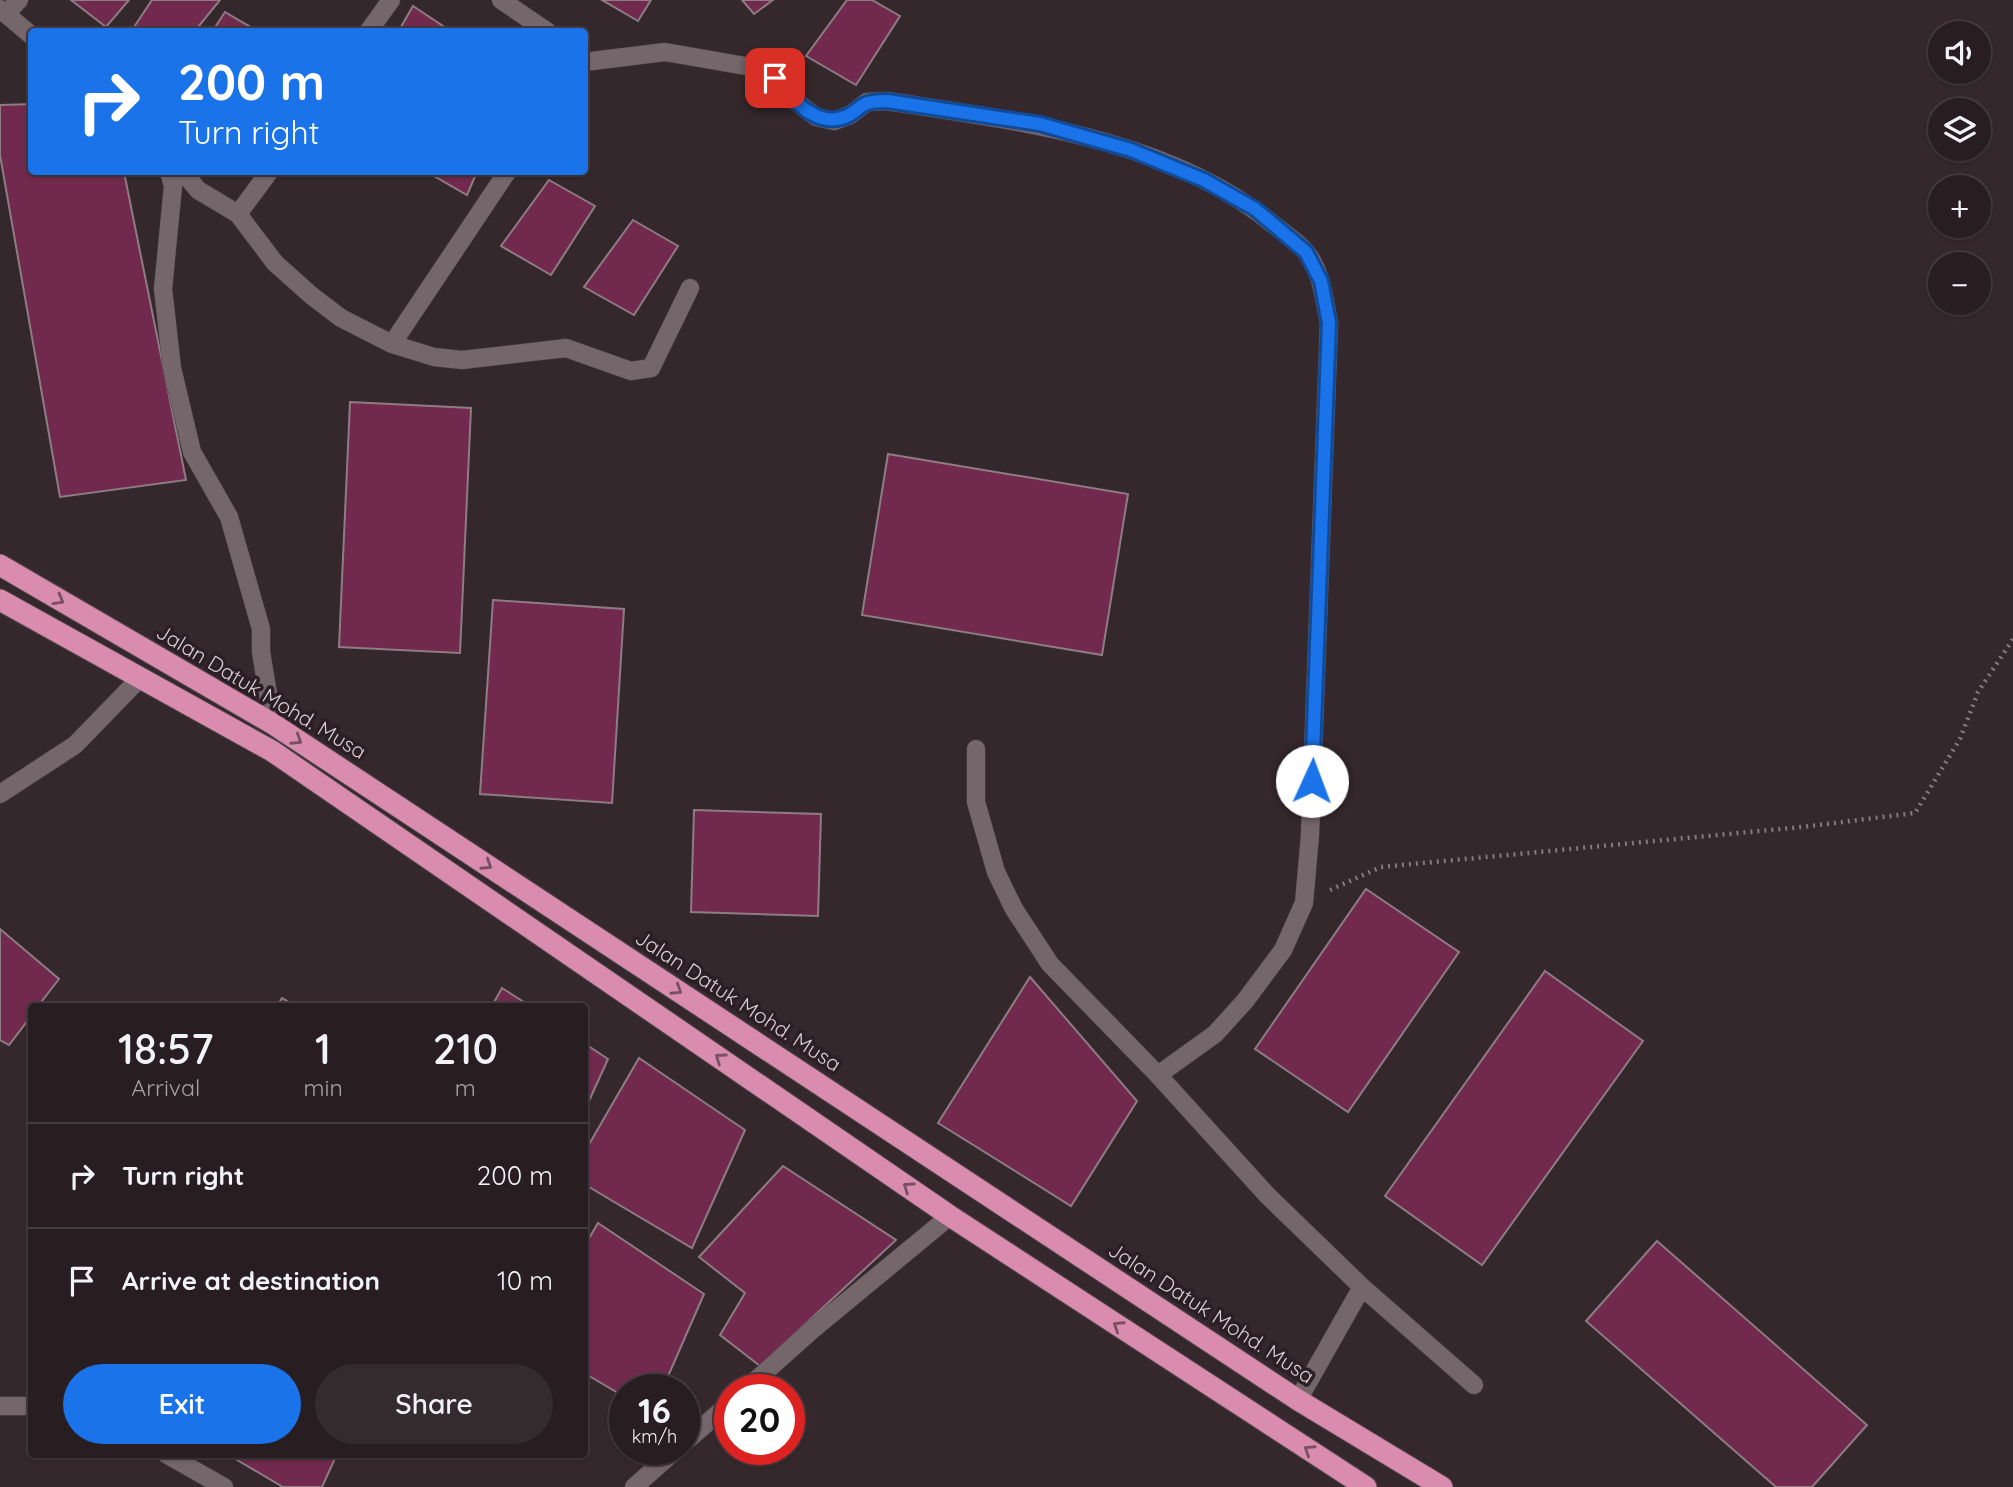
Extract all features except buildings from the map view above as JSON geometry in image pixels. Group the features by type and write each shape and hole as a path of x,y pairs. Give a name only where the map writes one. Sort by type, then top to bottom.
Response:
{"highway":[{"name":"Jalan Datuk Mohd. Musa","path":"0,565 273,724 1298,1400 1442,1487"},
{"path":"0,600 272,751 950,1216 1366,1487"}],"street":[{"path":"19,0 3,11 28,33"},
{"path":"372,28 391,0"},
{"path":"502,0 542,28"},
{"path":"588,62 665,52 757,68 775,78 794,100 816,117 834,121 850,115 867,102 887,101 1040,124 1131,150 1204,180 1245,203 1306,252 1321,281 1329,323 1310,835 1304,903 1283,950 1245,1001 1215,1034 1158,1075"},
{"path":"170,175 173,186 163,289 172,368 192,452 229,517 261,629 261,652 273,724"},
{"path":"186,175 198,190 238,214 275,263 341,318 392,344 434,357 462,360 566,348 631,371 647,370 651,368 690,288"},
{"path":"238,214 267,175"},
{"path":"392,344 505,175"},
{"path":"0,794 75,746 140,677"},
{"path":"976,749 976,802 996,872 1014,909 1050,964 1158,1075 1267,1195 1362,1287 1474,1385"},
{"path":"763,1374 950,1216"},
{"path":"1298,1400 1362,1287"},
{"path":"0,1406 28,1406"},
{"path":"700,1429 714,1417"},
{"path":"173,1458 224,1487"},
{"path":"634,1487 659,1465"}],"path":[{"path":"1304,903 1381,867 1789,828 1915,813 1959,739 1978,692 2013,639"}],"route":[{"path":"775,78 794,100 816,117 834,121 850,115 867,102 887,101 1040,124 1131,150 1204,180 1255,209 1306,252 1321,281 1329,323 1312,781"}]}
